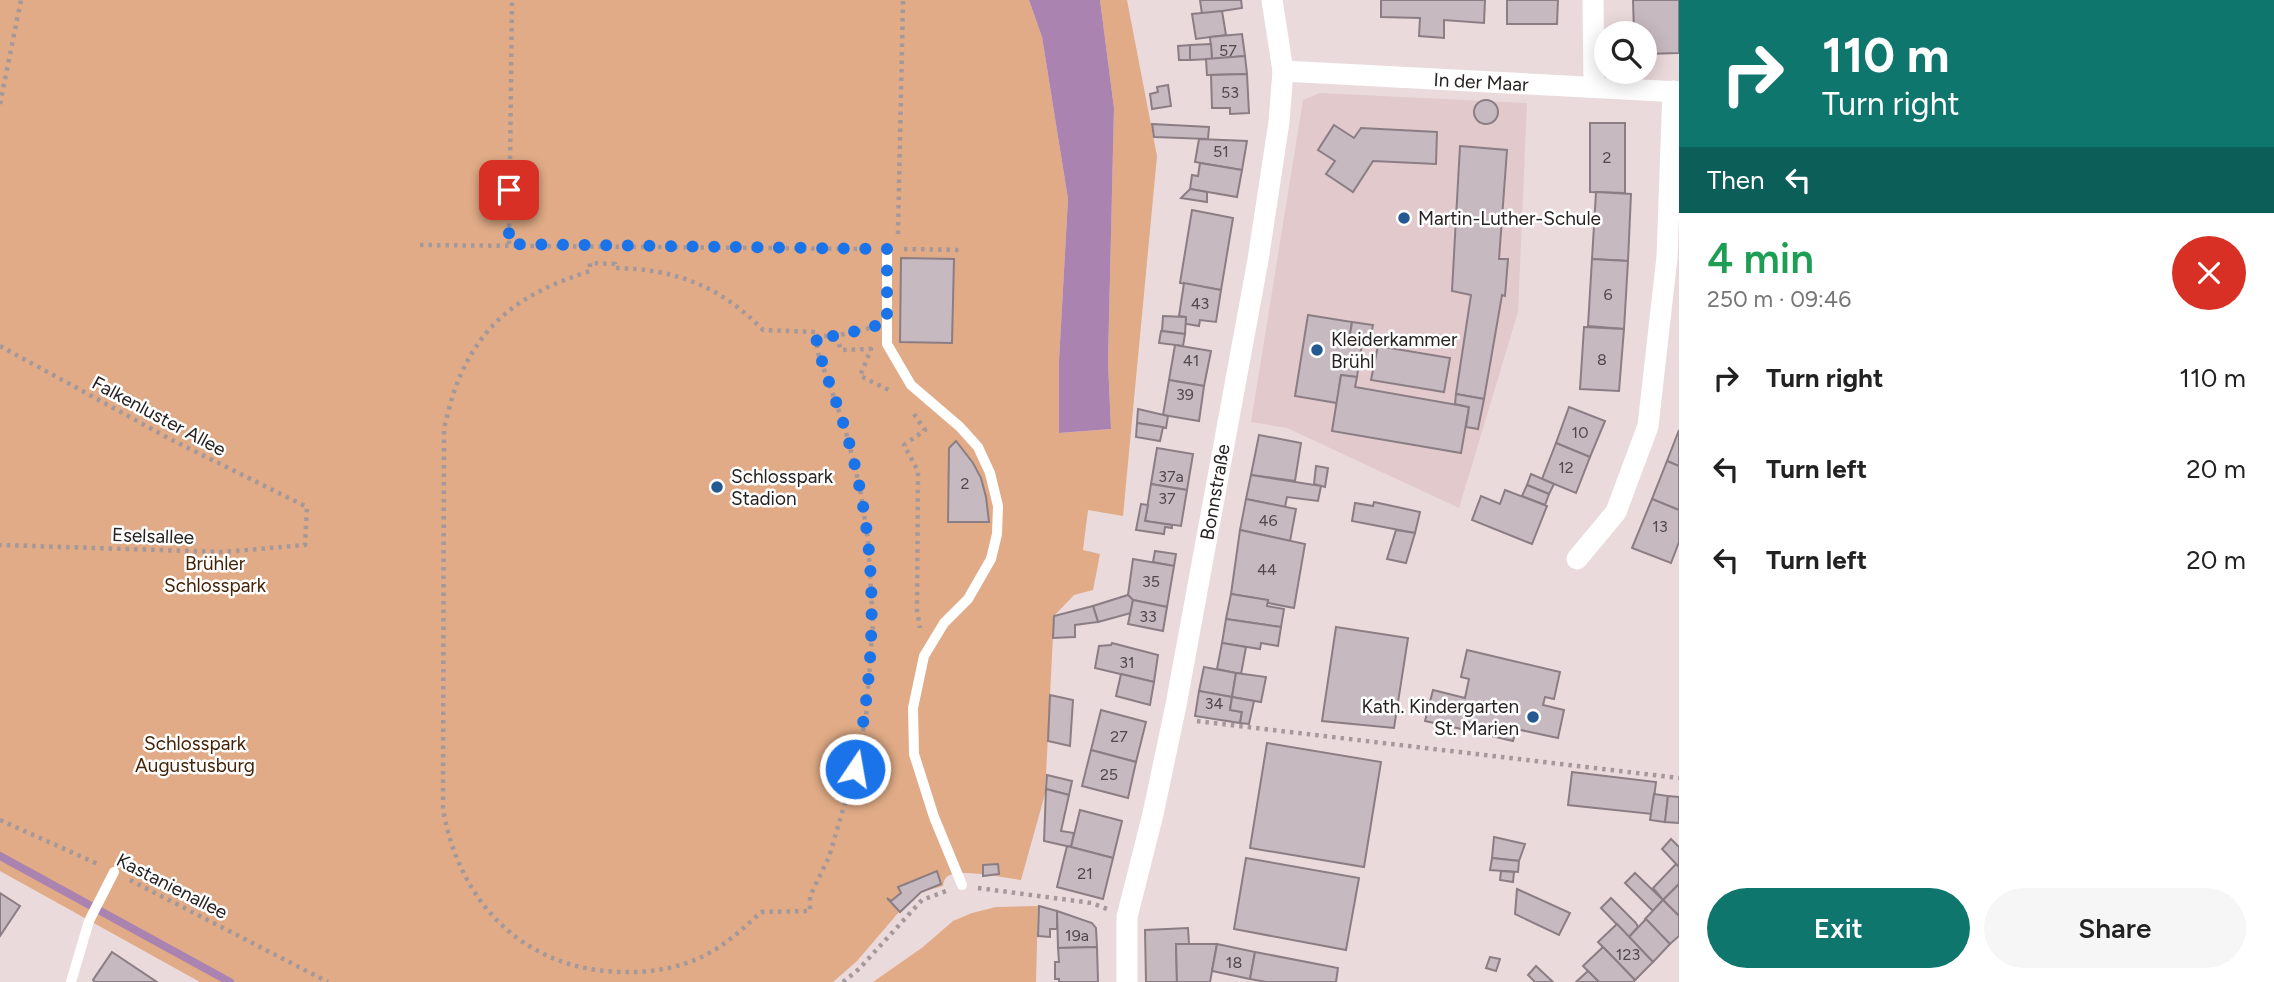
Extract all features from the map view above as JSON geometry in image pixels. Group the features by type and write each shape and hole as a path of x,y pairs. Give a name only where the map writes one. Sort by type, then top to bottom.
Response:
{"street":[{"name":"Bonnstraße","path":"1127,982 1127,917 1153,814 1173,718 1258,260 1279,122 1283,71 1272,0"},
{"path":"1593,0 1594,87"},
{"name":"In der Maar","path":"1283,71 1676,92"},
{"path":"1577,559 1616,512 1648,426 1667,257 1676,92"}],"lane":[{"path":"892,249 887,344 911,385 978,447 990,473 998,506 997,534 991,559 968,599 944,623 924,656 914,708 914,754 934,817 962,885"},
{"path":"71,982 89,920 114,872"}],"path":[{"path":"0,104 21,0"},
{"path":"509,244 512,0"},
{"path":"892,249 903,0"},
{"path":"420,245 959,250"},
{"path":"590,263 615,264 615,268 675,274 728,299 763,330 816,332 816,336 818,353 845,428 860,488 869,541 873,622 866,717 855,769 830,857 810,896 810,911 761,912 743,930 709,953 673,967 615,972 558,960 522,942 490,915 469,886 446,828 443,809 443,445 444,428 455,389 468,360 499,319 534,293 590,271 590,263"},
{"path":"816,336 836,336 887,323"},
{"path":"836,336 841,350 871,349 860,376 889,388 897,397"},
{"name":"Falkenluster Allee","path":"0,346 172,440 307,507 306,545"},
{"path":"913,413 925,430 904,444 918,471 916,610 924,656"},
{"name":"Eselsallee","path":"0,545 223,552 306,545"},
{"path":"1173,718 1679,778"},
{"name":"Kastanienallee","path":"0,820 114,872 328,982"},
{"path":"843,982 859,969 922,900 962,885 1093,903 1127,917"}],"shaded area":[{"path":"1029,0 1100,0 1114,108 1108,362 1111,429 1059,433 1059,361 1068,199 1042,37"},
{"name":"Martin-Luther-Schule","path":"1320,93 1527,103 1518,312 1459,508 1287,428 1251,422 1303,100"}],"green space":[{"path":"0,0 1029,0 1042,37 1068,199 1059,361 1060,433 1111,429 1108,362 1114,108 1100,0 1127,0 1157,156 1123,516 1088,510 1083,550 1100,554 1093,590 1074,595 1054,616 1045,794 1021,880 972,873 948,876 943,886 922,892 899,912 857,961 833,982 200,982 0,871"},
{"path":"1038,906 1036,982 873,982 923,947 953,921 996,907"}],"building":[{"path":"1200,0 1241,0 1242,8 1202,14"},
{"path":"1381,0 1485,0 1484,23 1444,20 1444,38 1419,36 1420,18 1381,17"},
{"path":"1507,0 1558,0 1557,24 1507,24"},
{"path":"1633,0 1679,0 1679,53 1657,54 1657,21 1634,21"},
{"path":"1222,11 1226,35 1196,39 1192,14"},
{"path":"1242,34 1245,56 1212,59 1210,37"},
{"path":"1211,44 1212,59 1190,60 1190,45"},
{"path":"1190,45 1190,60 1179,60 1178,46"},
{"path":"1245,56 1247,74 1207,75 1206,59"},
{"path":"1247,74 1249,113 1230,114 1230,108 1212,108 1211,75"},
{"path":"1168,85 1171,106 1152,109 1150,94 1158,92 1157,87"},
{"path":"1486,100 1495,103 1498,112 1495,121 1486,124 1477,121 1474,112 1477,103"},
{"path":"1590,123 1625,123 1625,193 1590,192"},
{"path":"1152,124 1209,127 1208,139 1154,137"},
{"path":"1334,125 1354,138 1361,128 1437,132 1436,164 1373,161 1353,192 1326,174 1335,161 1318,150"},
{"path":"1199,139 1247,141 1242,170 1195,162"},
{"path":"1460,146 1507,150 1499,259 1508,259 1505,296 1502,295 1484,399 1456,394 1471,295 1452,291"},
{"path":"1200,163 1242,170 1237,197 1190,189 1192,175 1198,176"},
{"path":"1190,189 1207,192 1207,202 1181,198"},
{"path":"1596,192 1631,194 1628,261 1592,259"},
{"path":"1192,210 1233,218 1221,290 1180,283"},
{"path":"901,258 954,259 952,343 900,342"},
{"path":"1592,259 1628,261 1624,329 1588,326"},
{"path":"1184,283 1221,290 1216,322 1200,320 1199,326 1185,324 1186,317 1179,316"},
{"path":"1308,315 1352,322 1349,341 1362,344 1357,377 1341,375 1337,403 1295,396"},
{"path":"1163,316 1186,317 1185,334 1162,331"},
{"path":"1352,322 1373,325 1369,345 1349,341"},
{"path":"1584,327 1624,329 1619,391 1580,389"},
{"path":"1161,331 1185,334 1183,346 1159,343"},
{"path":"1175,345 1211,351 1204,386 1169,380"},
{"path":"1378,346 1450,358 1444,392 1371,380"},
{"path":"1341,375 1357,377 1355,387 1469,407 1461,453 1332,431"},
{"path":"1169,380 1204,386 1199,421 1163,415"},
{"path":"1456,394 1484,399 1478,429 1466,427 1469,407 1455,404"},
{"path":"1569,407 1605,421 1590,457 1556,443"},
{"path":"1138,409 1168,416 1166,428 1137,423"},
{"path":"1137,423 1163,427 1160,441 1136,437"},
{"path":"1679,430 1679,466 1667,461"},
{"path":"1259,435 1301,443 1295,481 1251,475"},
{"path":"956,441 981,478 989,522 948,522 949,448"},
{"path":"1556,443 1590,457 1576,493 1542,479"},
{"path":"1157,448 1193,454 1187,490 1151,484"},
{"path":"1667,461 1679,466 1679,510 1652,499"},
{"path":"1316,466 1328,468 1325,487 1314,484"},
{"path":"1531,474 1554,484 1549,494 1527,485"},
{"path":"1251,475 1321,486 1318,501 1287,497 1285,507 1246,499"},
{"path":"1151,484 1187,490 1181,526 1145,521"},
{"path":"1527,485 1549,494 1545,505 1522,496"},
{"path":"1505,490 1547,506 1532,544 1472,520 1481,496 1500,504"},
{"path":"1246,499 1296,509 1290,541 1240,530"},
{"path":"1652,499 1679,510 1679,542 1671,563 1632,548"},
{"path":"1374,502 1420,512 1415,533 1352,521 1355,503 1373,506"},
{"path":"1141,504 1148,505 1145,521 1172,525 1172,528 1165,527 1164,534 1136,530"},
{"path":"1240,530 1305,544 1294,608 1268,603 1268,600 1231,594"},
{"path":"1396,530 1415,533 1406,563 1387,559"},
{"path":"1155,551 1176,554 1174,566 1153,562"},
{"path":"1133,559 1174,566 1167,607 1133,600 1128,595"},
{"path":"1231,594 1268,600 1267,606 1284,609 1281,627 1226,619"},
{"path":"1128,595 1133,600 1131,613 1098,622 1093,606"},
{"path":"1133,600 1167,607 1163,631 1128,624"},
{"path":"1093,606 1098,622 1075,625 1075,637 1053,638 1054,616"},
{"path":"1226,619 1281,627 1278,646 1261,643 1260,649 1222,643"},
{"path":"1336,627 1408,638 1394,728 1322,721"},
{"path":"1112,643 1158,655 1154,682 1095,668 1099,646"},
{"path":"1222,643 1246,647 1241,674 1217,669"},
{"path":"1467,650 1560,672 1554,699 1545,697 1543,705 1564,710 1558,738 1516,729 1513,741 1474,732 1476,724 1468,722 1466,730 1425,721 1433,690 1465,698 1469,679 1461,677"},
{"path":"1204,667 1236,673 1232,697 1199,691"},
{"path":"1236,673 1266,677 1261,702 1232,697"},
{"path":"1121,674 1154,682 1150,705 1116,696"},
{"path":"1199,691 1232,697 1230,710 1242,712 1240,723 1195,716"},
{"path":"1050,695 1073,700 1070,746 1048,741"},
{"path":"1232,697 1254,701 1249,724 1240,723 1242,712 1230,710"},
{"path":"1101,710 1146,722 1136,762 1091,750"},
{"path":"1267,743 1381,762 1364,867 1250,848"},
{"path":"1091,750 1136,762 1128,798 1082,786"},
{"path":"1572,772 1656,782 1652,814 1568,805"},
{"path":"1047,775 1072,781 1069,795 1046,789"},
{"path":"1046,789 1069,795 1061,831 1074,833 1071,847 1044,841"},
{"path":"1654,794 1668,796 1665,822 1650,820"},
{"path":"1668,796 1679,797 1679,823 1665,822"},
{"path":"1080,810 1122,821 1113,858 1071,847"},
{"path":"1494,837 1525,844 1519,861 1492,858"},
{"path":"1671,839 1679,847 1679,867 1662,849"},
{"path":"1067,846 1113,858 1103,899 1057,887"},
{"path":"1246,858 1359,878 1346,950 1234,929"},
{"path":"1492,858 1519,861 1518,872 1490,870"},
{"path":"998,864 999,874 983,876 983,865"},
{"path":"1676,864 1679,867 1679,884 1663,900 1653,888"},
{"path":"937,871 941,884 921,892 900,912 887,898 891,901 901,893 898,887"},
{"path":"1501,871 1514,872 1513,882 1500,880"},
{"path":"1635,873 1663,900 1653,911 1625,883"},
{"path":"1679,884 1679,916 1663,900"},
{"path":"1517,889 1570,913 1559,935 1515,914"},
{"path":"0,893 20,906 0,936"},
{"path":"1611,898 1638,927 1629,937 1601,908"},
{"path":"1663,900 1679,916 1679,936 1670,944 1645,919"},
{"path":"1039,906 1057,911 1057,929 1050,929 1050,937 1038,936"},
{"path":"1057,911 1092,923 1096,928 1097,947 1058,948"},
{"path":"1646,919 1670,944 1653,962 1629,937"},
{"path":"1617,924 1653,962 1635,980 1598,942"},
{"path":"1188,928 1189,944 1176,944 1177,982 1146,982 1145,930"},
{"path":"1176,944 1217,944 1210,982 1177,982"},
{"path":"1217,944 1255,952 1250,979 1212,971"},
{"path":"1097,947 1098,982 1059,982 1059,979 1055,979 1055,962 1059,962 1058,948"},
{"path":"1603,947 1635,980 1633,982 1599,982 1583,966"},
{"path":"112,952 157,982 95,982 93,980"},
{"path":"1255,952 1338,968 1336,982 1266,982 1250,979"},
{"path":"1490,957 1500,959 1496,971 1486,968"},
{"path":"1536,966 1553,982 1535,982 1528,975"},
{"path":"1588,971 1599,982 1576,982"}],"waterway":[{"path":"0,856 230,982"}],"place":[{"name":"Martin-Luther-Schule","path":"1404,218"},
{"name":"Kleiderkammer Brühl","path":"1317,350"},
{"name":"Schlosspark Stadion","path":"717,487"},
{"name":"Kath. Kindergarten St. Marien","path":"1533,717"}],"route":[{"path":"509,190 509,244 887,249 887,323 836,336 816,336 818,353 852,455 869,541 872,656 866,717 855,769"}],"park label":[{"name":"Brühler Schlosspark","path":"215,574"},
{"name":"Schlosspark Augustusburg","path":"195,754"}]}
